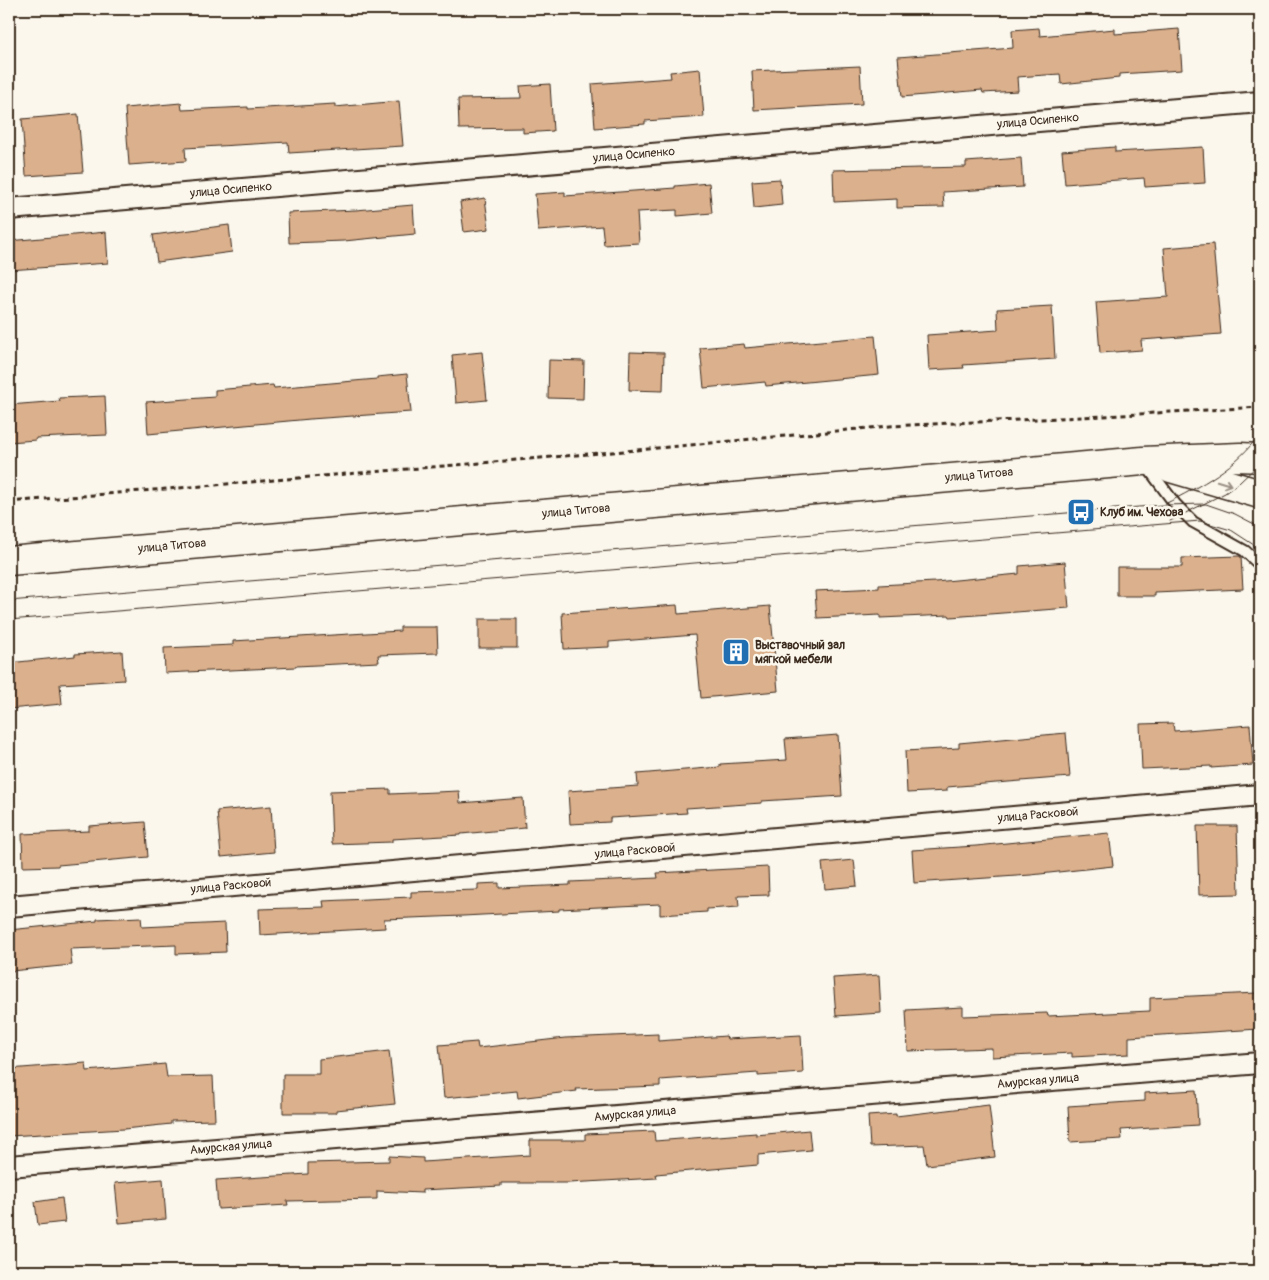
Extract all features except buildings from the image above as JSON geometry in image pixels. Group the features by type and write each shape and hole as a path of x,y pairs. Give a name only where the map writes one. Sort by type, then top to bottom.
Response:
{"street":[{"name":"улица Осипенко","path":"9,209 1260,102"},
{"name":"улица Титова","path":"9,561 1143,461 1240,457 1260,458"},
{"name":"улица Титова","path":"1143,461 1260,494"},
{"name":"улица Расковой","path":"9,906 1260,795"},
{"name":"Амурская улица","path":"9,1166 1260,1063"}],"lane":[{"path":"1143,461 1192,522 1245,552 1260,565"}],"path":[{"path":"9,502 628,451 890,426 1260,407"}],"tram line":[{"path":"1257,9 1260,46"},
{"path":"1165,504 1205,483 1230,466 1260,433"},
{"path":"1170,521 1225,493 1239,483 1260,463"},
{"path":"9,601 1163,505 1206,504 1235,514 1260,527"},
{"path":"9,620 1200,521 1231,530 1260,549"}],"place":[{"name":"Клуб им. Чехова","path":"1081,512"},
{"name":"Выставочный зал мягкой мебели","path":"736,652"}]}
